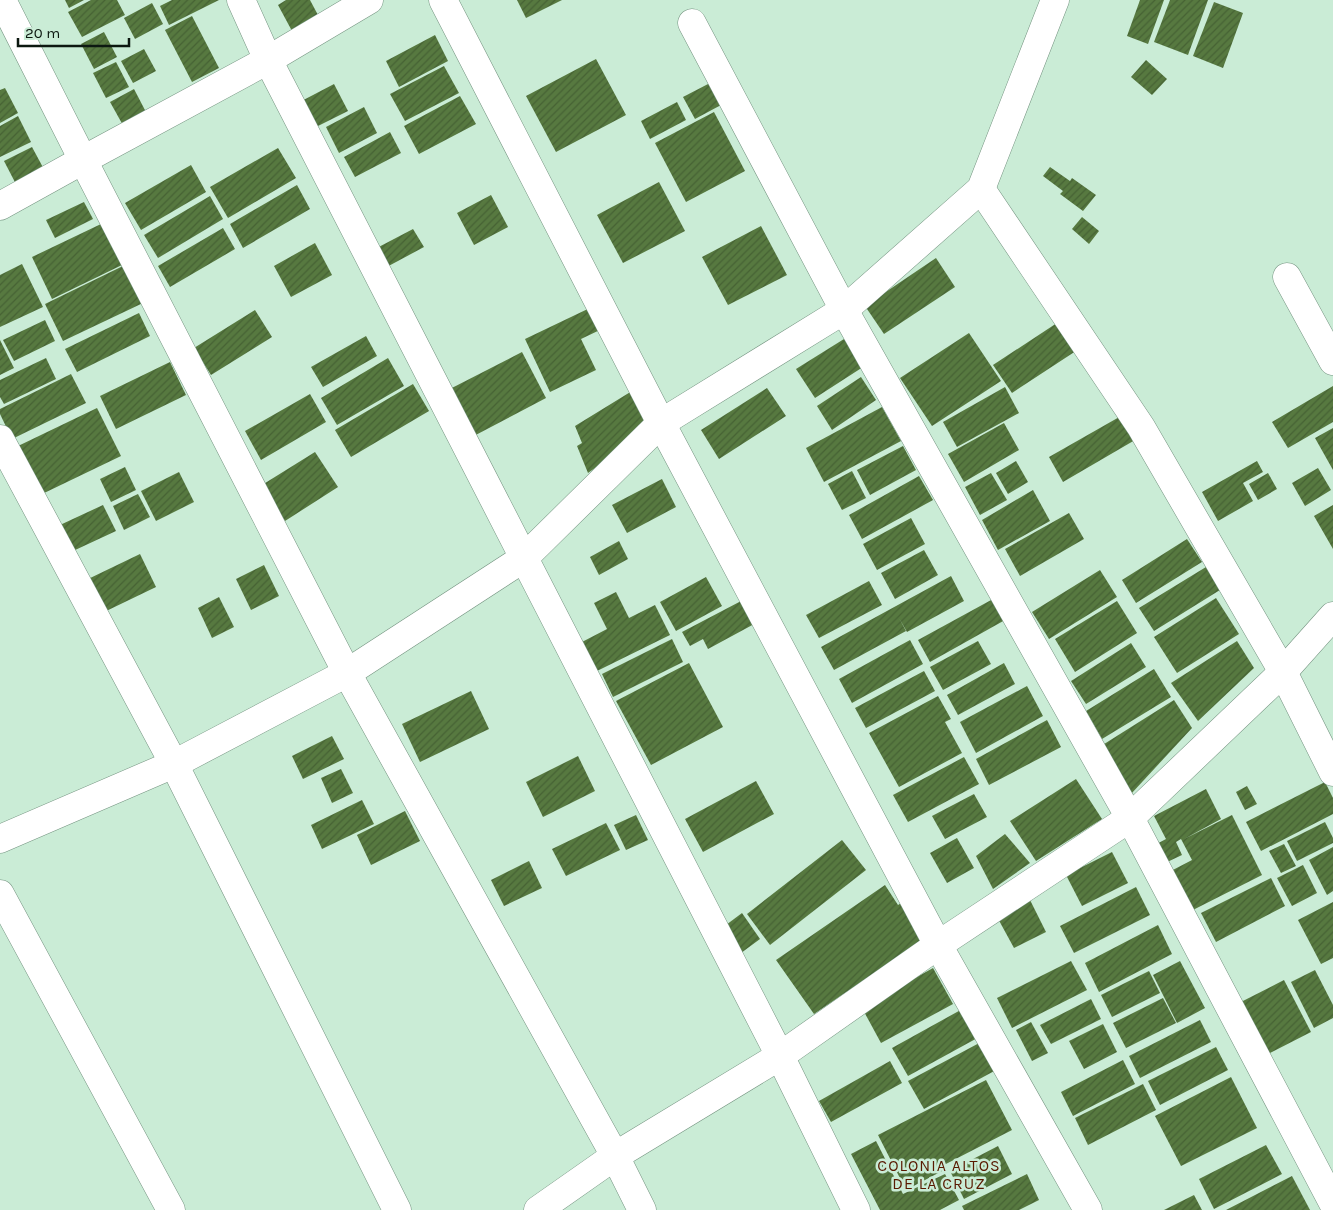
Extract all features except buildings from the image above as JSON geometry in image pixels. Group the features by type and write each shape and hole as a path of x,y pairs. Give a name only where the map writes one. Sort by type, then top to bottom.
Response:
{"street":[{"path":"2,0 82,160 347,673 615,1156 642,1210"},
{"path":"241,0 268,60 780,1056 856,1210"},
{"path":"0,206 268,60 369,0"},
{"path":"444,0 661,424 938,945 1088,1210"},
{"path":"0,838 174,764 347,673 524,558 661,424 844,310 981,189 1055,0"},
{"path":"692,23 844,310 1130,818 1333,1203"},
{"path":"981,189 1141,427 1283,672 1333,772"},
{"path":"1287,277 1333,361"},
{"path":"0,439 174,764 397,1210"},
{"path":"538,1210 615,1156 780,1056 938,945 1130,818 1283,672 1333,616"},
{"path":"0,894 171,1210"}],"district":[{"name":"COLONIA ALTOS DE LA CRUZ","path":"939,1174"}]}
